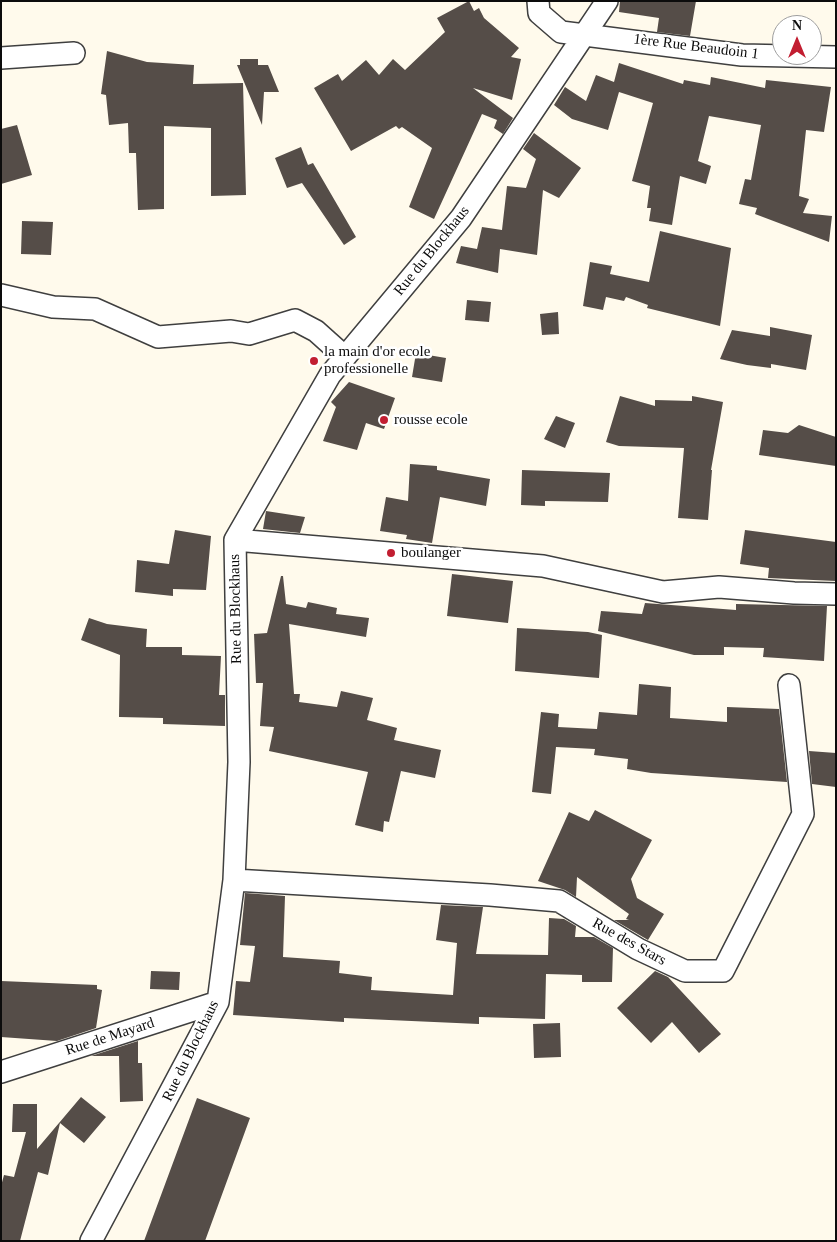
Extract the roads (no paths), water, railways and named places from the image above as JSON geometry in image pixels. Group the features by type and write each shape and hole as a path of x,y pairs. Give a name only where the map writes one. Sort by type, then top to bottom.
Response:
{"street":[{"name":"1ère Rue Beaudoin 1","path":"538,1 539,13 562,32 742,55 836,57"},
{"name":"Rue du Blockhaus","path":"91,1241 218,1002 234,880 239,762 234,540 330,375 461,218 607,1"},
{"path":"1,58 74,53"},
{"path":"1,295 53,307 95,310 158,337 231,331 249,334 295,320 316,331 345,357"},
{"path":"234,540 543,566 663,592 719,586 794,593 836,594"},
{"name":"Rue des Stars","path":"234,880 490,895 559,901 638,949 685,971 723,971 803,814 789,685"},
{"name":"Rue de Mayard","path":"1,1072 218,1002"}],"place":[{"name":"la main d'or ecole professionelle","path":"314,361"},
{"name":"rousse ecole","path":"384,420"},
{"name":"boulanger","path":"391,553"}]}
